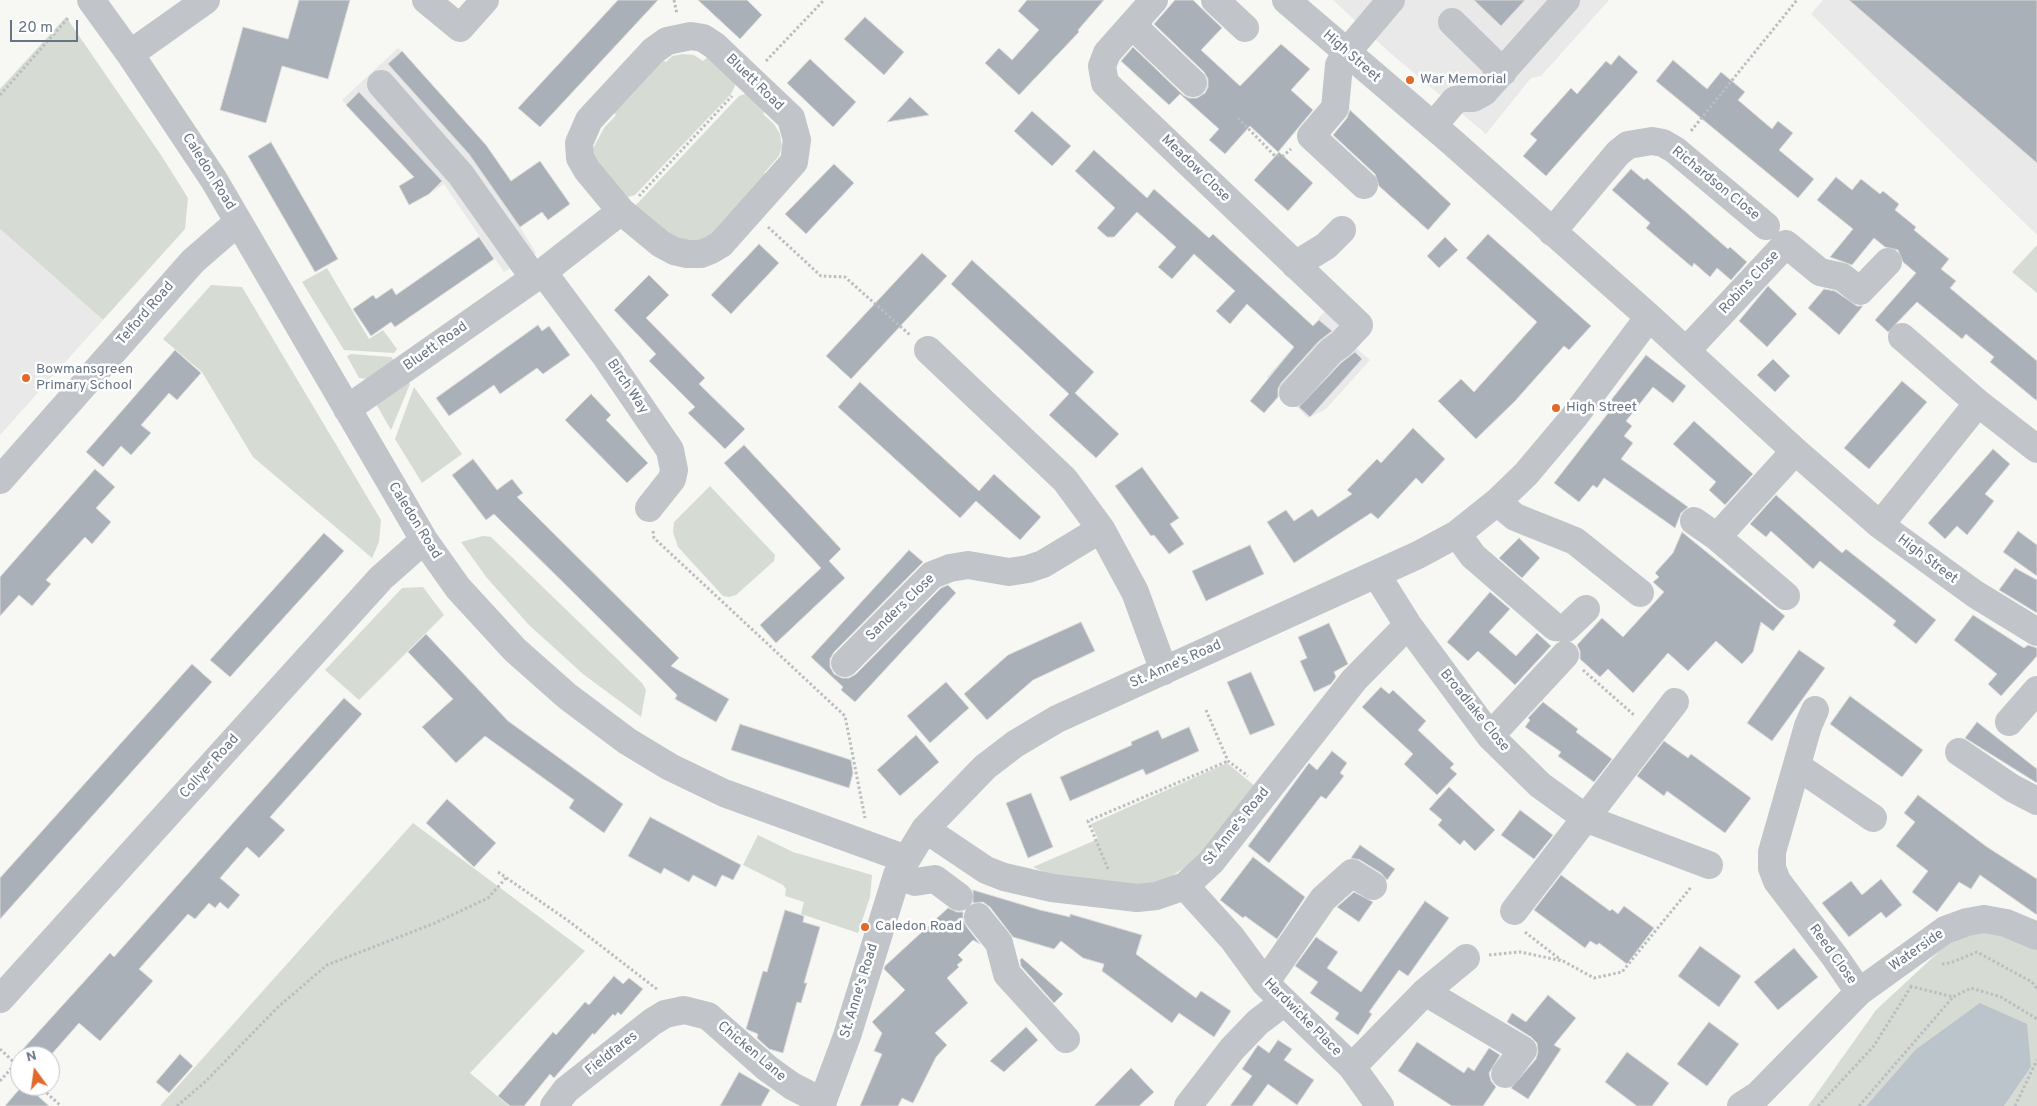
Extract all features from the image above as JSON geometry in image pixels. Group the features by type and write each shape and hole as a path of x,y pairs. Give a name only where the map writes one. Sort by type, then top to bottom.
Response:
{"street":[{"name":"Caledon Road","path":"91,0 130,54 214,180 424,540 458,588 515,650 567,696 627,741 670,767 724,794 871,845 901,867 915,882 935,879 959,897"},
{"path":"130,54 206,0"},
{"path":"426,0 460,28 485,0"},
{"name":"Meadow Close","path":"1154,0 1107,53 1102,66 1105,83 1359,325 1342,344 1331,351 1292,393"},
{"path":"1215,0 1245,28"},
{"name":"High Street","path":"1286,0 1433,126 1649,317 1794,451 1880,525 1932,565 2037,632"},
{"path":"1364,185 1311,136 1335,108 1339,65 1346,53 1391,0"},
{"path":"1433,126 1455,100 1473,98 1484,92 1566,0"},
{"path":"1452,22 1503,72"},
{"path":"1132,25 1193,84"},
{"name":"Bluett Road","path":"681,37 703,38 716,46 749,78 791,118 797,140 794,162 721,244 701,254 687,254 674,251 661,244 621,211 587,170 580,158 579,143 589,120 653,51 667,41 681,37"},
{"name":"Birch Way","path":"381,84 461,174 539,275 607,358 670,450 674,470 672,479 649,508"},
{"name":"Richardson Close","path":"1552,232 1618,153 1628,146 1652,141 1663,143 1675,150 1766,226"},
{"name":"Bluett Road","path":"347,409 539,275 621,211"},
{"name":"Telford Road","path":"0,480 193,261 238,222"},
{"path":"1295,265 1326,246 1342,230"},
{"name":"Robins Close","path":"1686,352 1786,244 1820,272 1842,277 1860,291 1888,262"},
{"name":"St. Anne's Road","path":"822,1104 847,1036 901,867 925,829 985,767 1015,744 1057,720 1376,574 1458,534 1497,502 1526,474 1574,417 1649,317"},
{"path":"1902,337 1978,403 2037,448"},
{"path":"928,350 1065,480 1101,528 1135,592 1164,671"},
{"path":"1880,525 1978,403"},
{"path":"1718,537 1794,451"},
{"path":"1497,502 1515,517 1575,541 1640,593"},
{"path":"1694,521 1718,537 1786,596"},
{"name":"Sanders Close","path":"845,663 932,575 950,568 968,565 1009,572 1028,569 1043,564 1101,528"},
{"path":"1458,534 1473,556 1555,627 1566,628 1586,610"},
{"name":"Collyer Road","path":"0,999 381,578 424,540"},
{"path":"1376,574 1408,625"},
{"name":"Broadlake Close","path":"1408,625 1490,736 1540,785 1586,819 1709,865"},
{"name":"St Anne's Road","path":"925,829 974,863 1004,877 1052,888 1137,898 1156,896 1185,886 1211,862 1239,828 1354,680 1408,625"},
{"path":"1490,736 1565,655"},
{"path":"2009,722 2037,690"},
{"path":"1514,911 1675,702"},
{"name":"Reed Close","path":"1741,1106 1758,1095 1867,987 1835,957 1777,881 1772,868 1772,852 1808,726 1816,710"},
{"path":"1959,752 2012,788 2037,801"},
{"path":"1797,766 1873,818"},
{"path":"1265,983 1323,899 1352,873 1373,886"},
{"name":"Hardwicke Place","path":"1185,886 1232,938 1265,983 1352,1067 1380,1106"},
{"path":"978,917 999,943 1007,974 1066,1039"},
{"name":"Waterside","path":"1867,987 1945,930 1967,922 1984,919 2006,923 2037,936"},
{"path":"1352,1067 1425,992 1466,958"},
{"path":"1425,992 1523,1050 1506,1074"},
{"path":"1188,1106 1251,1029 1284,1003"},
{"name":"Chicken Lane","path":"677,1010 697,1011 708,1016 767,1068 822,1104"},
{"name":"Fieldfares","path":"554,1106 566,1090 610,1058 652,1022 665,1014 677,1010"}],"path":[{"path":"621,211 638,197 824,0"},
{"path":"1675,150 1797,0"},
{"path":"0,94 69,17"},
{"path":"1238,118 1275,156 1283,156 1311,136"},
{"path":"750,210 821,276 846,277 928,350"},
{"path":"649,508 654,538 845,716 871,845"},
{"path":"1565,655 1653,732"},
{"path":"1105,894 1108,868 1088,821 1228,761 1206,710"},
{"path":"1514,911 1514,924 1563,961 1594,978 1622,972 1709,865"},
{"path":"498,872 570,922 670,999 677,1010"},
{"path":"177,1106 205,1082 278,1007 327,966 435,923 488,898 506,878"},
{"path":"1466,958 1520,952 1563,961"},
{"path":"1933,966 1950,963 1977,952 2032,982 2037,989"},
{"path":"1818,1106 1874,1047 1915,979"},
{"path":"1867,987 1911,986 1953,996"},
{"path":"1859,1106 1953,996 1971,988 2001,997 2037,1019"},
{"path":"0,1049 10,1058"},
{"path":"2014,1106 2037,1060"},
{"path":"0,1081 10,1070"},
{"path":"50,1096 61,1106"}],"shaded area":[{"path":"1333,0 1609,0 1541,76 1531,78 1486,134 1388,51"},
{"path":"1823,0 2037,0 2037,235 1811,14"},
{"path":"66,17 161,155 188,198 185,229 103,320 0,229 0,89"},
{"path":"398,48 479,138 536,216 520,227 536,253 504,272 444,184 429,194 342,100"},
{"path":"711,54 738,80 731,94 635,195 624,198 590,154 604,128 616,115 611,110 659,58 666,62 672,56 694,55 703,61"},
{"path":"751,92 768,107 763,114 774,124 780,134 782,146 779,156 764,173 769,178 715,237 684,245 634,207 739,96"},
{"name":"Bowmansgreen Primary School","path":"0,229 103,320 0,435"},
{"path":"2037,245 2037,293 2012,272"},
{"path":"327,268 369,339 383,330 397,349 394,353 344,350 302,282"},
{"path":"211,285 242,287 381,520 379,542 372,558 253,457 202,372 163,339"},
{"path":"1326,310 1342,326 1339,333 1370,360 1326,409 1308,418 1267,377"},
{"path":"351,354 391,357 398,364 368,379 359,378 347,356"},
{"path":"406,378 410,384 391,430 376,404"},
{"path":"414,387 462,454 422,483 395,439"},
{"path":"710,486 775,555 774,561 736,595 729,597 723,596 678,547 673,532 674,522"},
{"path":"483,536 491,537 642,683 646,690 641,717 583,674 529,625 487,578 461,542"},
{"path":"423,587 444,615 359,700 325,670 402,588"},
{"path":"1227,763 1256,787 1215,841 1192,863 1170,877 1138,887 1054,877 1033,867 1098,839 1091,824"},
{"path":"413,823 585,951 470,1073 509,1106 160,1106"},
{"path":"758,835 793,852 872,875 870,897 858,933 801,914 804,902 785,896 786,889 783,885 743,865"},
{"path":"2003,929 2037,949 2037,1106 2004,1106 2031,1067 1915,1050 1866,1106 1808,1106 1876,1010 1958,934"},
{"path":"1980,1003 2027,1024 2031,1067 2004,1106 1866,1106 1915,1050"}],"building":[{"path":"299,0 350,0 328,79 282,66 266,123 220,110 243,27 288,39"},
{"path":"618,0 658,0 540,127 518,108"},
{"path":"698,0 747,0 762,15 740,39"},
{"path":"1027,0 1104,0 1078,30 1079,32 1019,95 985,63 999,48 1012,60 1039,30 1018,11"},
{"path":"1175,0 1193,0 1222,28 1201,50 1240,86 1281,44 1310,69 1291,90 1313,110 1278,152 1250,126 1225,154 1209,140 1219,129 1180,94 1169,105 1121,61 1133,47 1183,95 1189,98 1197,98 1205,93 1208,87 1208,79 1204,72 1154,24"},
{"path":"1474,0 1525,0 1501,26"},
{"path":"1849,0 2037,0 2037,163"},
{"path":"865,17 904,52 884,75 844,39"},
{"path":"402,51 486,145 511,181 540,161 570,204 548,220 542,212 520,227 469,154 388,64"},
{"path":"1619,55 1638,72 1546,176 1523,156 1537,140 1530,134 1571,88 1577,94 1606,61 1611,65"},
{"path":"810,59 856,102 833,127 787,83"},
{"path":"1673,60 1707,89 1721,72 1745,92 1738,100 1772,129 1778,121 1793,133 1779,150 1814,179 1798,198 1656,81"},
{"path":"359,92 442,181 429,194 409,205 399,186 414,177 346,105"},
{"path":"910,97 929,115 887,122"},
{"path":"1350,110 1451,204 1428,230 1379,186 1375,174 1333,135 1347,118"},
{"path":"1032,111 1071,146 1052,166 1014,131"},
{"path":"271,142 338,259 315,272 248,156"},
{"path":"1094,150 1147,198 1154,189 1209,238 1213,234 1313,326 1319,320 1332,331 1319,341 1281,383 1278,389 1278,397 1264,413 1250,401 1294,347 1247,304 1230,324 1216,311 1235,291 1194,254 1172,279 1158,267 1176,247 1137,212 1114,237 1107,237 1097,228 1115,208 1075,171"},
{"path":"1279,152 1313,183 1288,211 1254,180"},
{"path":"834,164 854,183 806,234 785,214"},
{"path":"1631,169 1644,180 1647,178 1728,249 1730,247 1747,262 1731,280 1717,268 1710,277 1694,263 1692,267 1646,228 1650,223 1612,190"},
{"path":"1836,177 1852,190 1861,179 1880,194 1883,191 1899,204 1895,210 1916,227 1914,230 1949,259 1941,269 1956,281 1950,288 2037,361 2037,401 1990,362 1994,357 1966,334 1962,339 1917,302 1888,332 1875,320 1916,273 1903,262 1898,250 1885,247 1874,238 1852,265 1830,257 1853,229 1817,200"},
{"path":"1488,234 1591,326 1569,350 1564,346 1515,401 1476,439 1438,401 1461,379 1474,392 1537,322 1466,258"},
{"path":"479,237 494,259 395,327 391,322 371,336 353,309 373,295 376,299 392,288 396,295"},
{"path":"1445,237 1458,250 1439,268 1427,256"},
{"path":"759,244 779,263 731,314 711,295"},
{"path":"922,253 947,276 851,379 826,356"},
{"path":"972,260 1094,372 1075,393 1119,434 1096,458 1049,415 1069,394 951,284"},
{"path":"649,275 669,295 646,318 705,378 699,384 745,429 725,449 688,413 695,407 649,361 656,354 614,310"},
{"path":"1768,286 1797,314 1767,347 1739,321"},
{"path":"1824,289 1835,291 1857,306 1863,306 1839,335 1808,308"},
{"path":"538,325 542,331 549,326 570,355 543,374 537,368 500,394 494,385 449,416 436,398"},
{"path":"175,350 201,373 177,400 169,393 141,425 151,433 131,455 121,446 103,467 86,452"},
{"path":"1355,352 1362,359 1310,417 1299,407 1341,363"},
{"path":"1646,355 1686,386 1673,403 1653,387 1626,421 1632,426 1624,436 1633,443 1621,459 1688,507 1681,513 1675,528 1604,478 1597,488 1593,485 1579,502 1554,483 1609,412 1605,408"},
{"path":"1773,359 1790,376 1775,392 1757,375"},
{"path":"1902,381 1927,402 1869,469 1844,448"},
{"path":"860,382 979,491 994,474 1041,517 1020,540 976,501 960,518 838,407"},
{"path":"591,394 611,415 606,420 648,463 627,483 565,420"},
{"path":"1694,421 1753,474 1725,505 1709,490 1716,482 1673,444"},
{"path":"1413,428 1445,459 1422,484 1416,478 1378,519 1371,513 1294,563 1267,522 1286,510 1294,521 1312,509 1318,517 1352,494 1347,490 1377,459 1381,463"},
{"path":"744,445 841,549 829,561 845,578 776,643 760,625 821,568 724,463"},
{"path":"1993,449 2010,464 1985,494 1994,501 1967,535 1957,526 1945,539 1928,523"},
{"path":"473,459 497,490 512,479 523,493 517,497 679,658 671,666 729,699 716,722 675,699 677,695 494,514 486,520 452,475"},
{"path":"1142,467 1179,518 1170,524 1184,544 1169,554 1154,535 1151,536 1115,486"},
{"path":"95,469 115,487 96,508 111,522 92,544 85,537 46,580 51,584 32,606 19,595 0,616 0,577"},
{"path":"1776,495 1842,553 1846,549 1936,620 1916,644 1893,625 1896,621 1820,561 1813,569 1771,531 1766,537 1750,524"},
{"path":"2018,531 2037,545 2037,576 2003,552"},
{"path":"1682,532 1785,616 1773,631 1761,622 1753,652 1742,664 1716,641 1688,671 1668,653 1633,693 1608,669 1600,677 1580,659 1580,651 1577,645 1602,618 1623,637 1664,592 1653,582 1659,577 1655,573 1673,553"},
{"path":"324,533 344,551 230,677 210,660"},
{"path":"1519,538 1540,558 1522,578 1499,558"},
{"path":"1250,545 1264,574 1206,601 1192,571"},
{"path":"909,550 923,562 834,652 830,659 830,667 834,674 842,678 849,678 856,674 941,588 948,585 956,593 855,702 841,690 843,687 811,657"},
{"path":"2015,568 2037,580 2037,613 1999,590"},
{"path":"1490,592 1510,609 1489,632 1516,656 1537,633 1551,646 1515,685 1478,651 1468,661 1447,642"},
{"path":"1973,615 2024,648 2028,645 2037,648 2037,656 2001,696 1988,684 1997,674 1954,640"},
{"path":"1081,622 1095,651 1033,680 987,720 964,694 1008,655"},
{"path":"1329,623 1348,664 1334,672 1336,677 1331,684 1314,692 1300,661 1307,658 1298,637"},
{"path":"426,634 508,721 623,804 604,833 569,808 574,800 485,736 456,763 422,727 453,699 408,652"},
{"path":"1799,650 1825,668 1772,741 1747,723"},
{"path":"192,664 212,682 0,919 0,878"},
{"path":"1251,672 1275,725 1250,735 1227,682"},
{"path":"946,682 969,708 930,743 907,716"},
{"path":"1381,687 1389,694 1393,690 1426,721 1418,730 1454,764 1450,768 1457,774 1437,795 1404,764 1413,754 1362,707"},
{"path":"1850,696 1923,750 1902,777 1830,724"},
{"path":"344,698 362,714 270,817 285,830 259,858 247,847 220,878 240,895 228,909 220,902 215,908 209,903 195,919 188,914 139,969 153,981 100,1041 79,1023 59,1046 26,1046 110,953 114,957"},
{"path":"1543,702 1578,729 1576,732 1612,759 1594,782 1558,756 1561,752 1525,727 1530,720 1528,718"},
{"path":"1977,722 2037,769 2037,783 1965,738"},
{"path":"740,724 851,760 853,773 849,788 731,750"},
{"path":"1189,727 1199,751 1146,775 1143,769 1070,801 1060,777 1132,745 1131,742 1158,730 1162,739"},
{"path":"916,735 939,762 900,796 877,770"},
{"path":"1664,741 1688,758 1691,754 1751,798 1725,833 1667,791 1664,796 1637,776"},
{"path":"1332,751 1347,763 1340,773 1344,776 1326,799 1321,796 1269,863 1248,846 1309,763 1317,770"},
{"path":"1449,787 1495,830 1475,851 1464,840 1460,845 1438,825 1442,820 1429,809"},
{"path":"1031,793 1053,847 1028,858 1006,803"},
{"path":"1918,795 1987,847 2037,879 2037,915 1980,875 1971,889 1959,882 1937,912 1912,892 1928,871 1896,846 1915,822 1904,813"},
{"path":"447,799 496,843 474,867 426,823"},
{"path":"1520,810 1553,835 1534,859 1501,835"},
{"path":"650,817 741,865 733,880 722,875 716,887 693,875 689,882 664,868 661,874 628,856"},
{"path":"1360,845 1395,869 1387,880 1381,873 1360,860 1351,858"},
{"path":"1253,857 1305,897 1277,939 1245,916 1243,918 1220,900"},
{"path":"1561,875 1610,911 1612,909 1618,914 1624,906 1654,928 1627,964 1599,943 1597,945 1590,941 1585,948 1534,910"},
{"path":"1881,879 1902,905 1886,918 1881,912 1849,937 1822,903 1851,881 1862,895"},
{"path":"973,890 1040,910 1070,917 1070,914 1142,935 1136,954 1196,998 1201,991 1231,1011 1214,1037 1179,1013 1172,1023 1102,971 1104,964 1083,958 1061,941 1054,949 1013,937 990,907 983,902 973,903"},
{"path":"1354,892 1373,902 1359,922 1337,907"},
{"path":"1425,901 1449,918 1408,976 1399,970 1369,1012 1372,1014 1358,1035 1335,1019 1339,1013 1310,993 1318,982 1295,966 1316,937 1338,952 1327,968 1361,992"},
{"path":"948,908 957,912 963,912 966,926 980,944 973,940 958,955 963,960 957,965 959,967 947,978 968,1003 935,1033 947,1045 936,1057 913,1103 902,1098 898,1106 860,1106 882,1054 874,1051 882,1033 872,1022 905,990 884,969 885,966"},
{"path":"785,910 804,916 803,922 820,927 804,983 807,983 801,1003 797,1002 783,1053 769,1049 757,1038 758,1034 746,1029 763,971 767,972"},
{"path":"1700,946 1741,976 1719,1007 1678,976"},
{"path":"1794,948 1818,977 1778,1010 1754,982"},
{"path":"1022,958 1063,994 1054,1003 1021,966 1020,960"},
{"path":"614,976 623,984 629,978 643,989 621,1015 618,1012 615,1016 613,1014 594,1035 593,1033 554,1078 550,1074 524,1106 510,1106 498,1096 553,1032 556,1035 585,1002 589,1005"},
{"path":"1548,995 1576,1018 1554,1045 1561,1049 1528,1099 1511,1088 1536,1059 1538,1052 1537,1043 1507,1022 1512,1013 1526,1022"},
{"path":"1709,1022 1739,1044 1707,1086 1677,1064"},
{"path":"1026,1027 1038,1040 1004,1072 990,1061"},
{"path":"1278,1040 1292,1049 1284,1060 1314,1080 1297,1105 1268,1084 1252,1106 1230,1106 1252,1076 1242,1069 1258,1045 1269,1053"},
{"path":"1417,1042 1464,1073 1468,1067 1474,1071 1489,1048 1500,1055 1489,1073 1491,1081 1496,1087 1483,1106 1452,1106 1398,1071"},
{"path":"1627,1052 1669,1083 1652,1106 1637,1106 1605,1082"},
{"path":"180,1054 193,1066 169,1093 156,1082"},
{"path":"1131,1068 1154,1092 1139,1106 1094,1106"},
{"path":"739,1072 770,1090 761,1106 720,1106"},
{"path":"14,1096 38,1096 49,1106 5,1106"}],"place":[{"name":"War Memorial","path":"1410,80"},
{"name":"Bowmansgreen Primary School","path":"26,378"},
{"name":"High Street","path":"1556,408"},
{"name":"Caledon Road","path":"865,927"}]}
